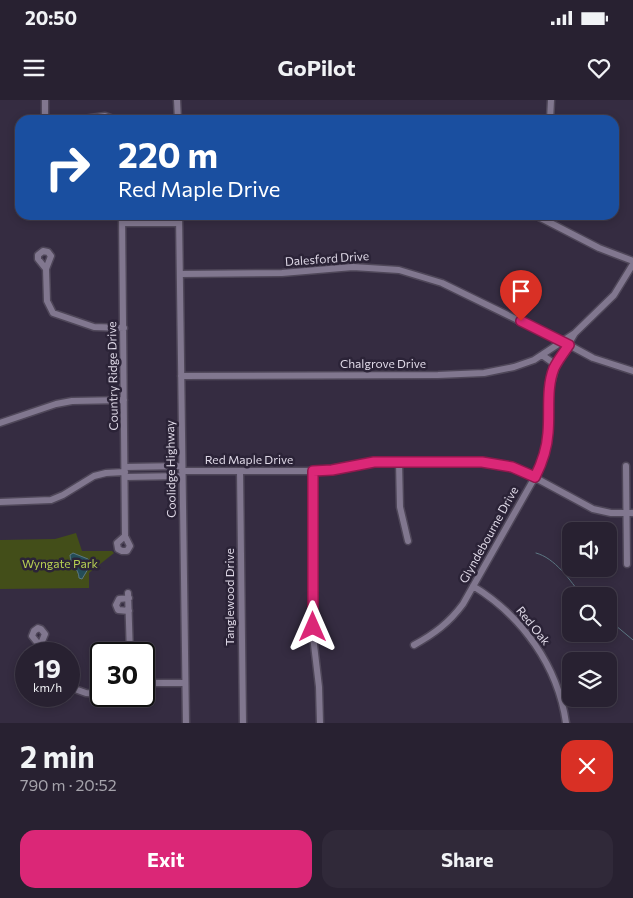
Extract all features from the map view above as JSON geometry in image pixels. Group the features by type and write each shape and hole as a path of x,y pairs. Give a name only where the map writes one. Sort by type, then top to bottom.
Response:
{"street":[{"path":"45,100 45,115"},
{"path":"177,100 178,115"},
{"path":"550,115 551,100"},
{"path":"545,220 633,263"},
{"path":"122,223 179,223"},
{"name":"Country Ridge Drive","path":"122,223 125,536"},
{"name":"Coolidge Highway","path":"179,223 186,723"},
{"name":"Glyndebourne Drive","path":"414,645 437,632 463,604 535,477 546,448 549,391 556,365 575,333 614,296 633,263"},
{"name":"Dalesford Drive","path":"180,274 282,274 362,267 399,270 442,284 599,361 633,371"},
{"path":"46,270 47,301 53,313 94,327 124,328"},
{"name":"Chalgrove Drive","path":"181,376 491,373 514,367 542,356 575,333"},
{"path":"542,356 556,365"},
{"path":"0,424 56,404 80,400 124,400"},
{"path":"399,462 400,508 408,541"},
{"name":"Red Maple Drive","path":"0,502 51,500 94,476 106,473 313,471 339,469 366,463 486,462 512,467 535,477 593,509 630,513"},
{"path":"626,466 630,513 628,564"},
{"name":"Tanglewood Drive","path":"240,471 242,723"},
{"path":"313,471 314,636 320,694 320,723"},
{"name":"Red Oak","path":"473,586 497,602 536,646 548,664 556,683 566,723"},
{"path":"129,611 118,610 116,605 119,599 128,596 129,611 130,642"},
{"path":"155,683 185,682"}],"green space":[{"name":"Wyngate Park","path":"76,533 82,551 112,551 114,553 89,573 89,588 0,589 0,540 55,539"}],"water":[{"path":"73,553 88,559 91,564 82,579 79,578 78,572 70,558 70,555"}],"waterway":[{"path":"536,553 556,565 575,587"},
{"path":"617,627 633,640"}],"route":[{"path":"313,627 313,471 339,469 374,462 482,462 498,463 519,469 535,477 543,459 548,440 549,391 552,374 569,345 521,321"}]}
